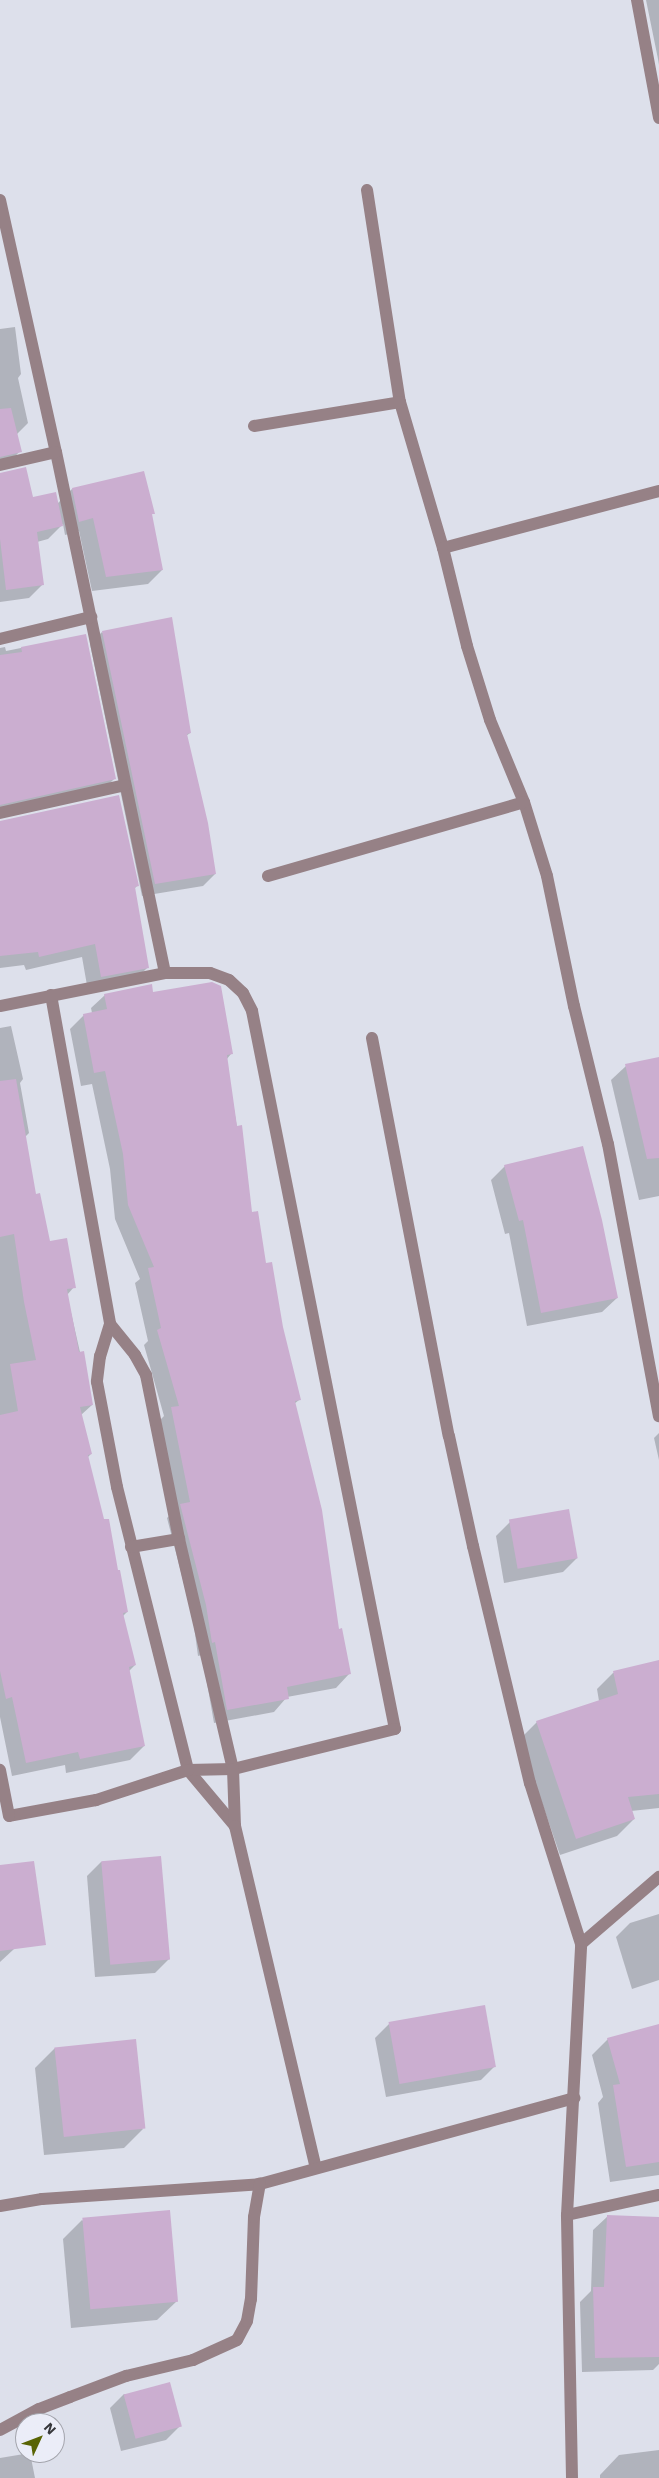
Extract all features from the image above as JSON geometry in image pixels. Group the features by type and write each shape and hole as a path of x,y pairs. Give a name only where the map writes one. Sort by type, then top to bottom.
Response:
{"street":[{"path":"637,0 659,114"},
{"path":"367,190 400,402 443,548 467,646 490,720 524,802 547,876 574,1006 608,1144 659,1416"},
{"path":"0,200 56,452 164,973"},
{"path":"254,426 400,402"},
{"path":"0,465 56,452"},
{"path":"443,548 659,491"},
{"path":"0,639 90,617"},
{"path":"0,813 125,784"},
{"path":"268,876 524,802"},
{"path":"0,1006 164,973 210,973 228,980 243,993 252,1011 395,1729 233,1769 188,1770 96,1800 5,1817 0,1770"},
{"path":"51,995 110,1324 100,1356 97,1382 131,1547 188,1770 234,1826"},
{"path":"372,1038 449,1436 474,1546 530,1784 581,1944 567,2215 572,2478"},
{"path":"110,1324 135,1355 146,1375 179,1539 233,1769 234,1826 316,2168"},
{"path":"131,1547 179,1539"},
{"path":"581,1944 659,1877"},
{"path":"0,2206 42,2199 260,2184 574,2098"},
{"path":"0,2430 39,2409 70,2397 126,2376 192,2360 237,2340 247,2321 251,2298 254,2217 260,2184"},
{"path":"567,2215 659,2195"}],"building":[{"path":"11,408 22,452 0,457 0,409"},
{"path":"26,467 33,497 56,492 63,526 37,532 44,585 6,590 0,539 0,473"},
{"path":"144,471 155,514 152,514 163,570 106,577 93,518 79,522 72,488"},
{"path":"172,617 191,733 187,734 208,823 216,874 155,884 102,631"},
{"path":"86,634 116,779 0,805 0,655 22,652 21,647"},
{"path":"119,795 139,886 135,887 149,968 101,977 95,944 39,957 38,952 0,956 0,821"},
{"path":"212,982 221,986 233,1054 227,1055 237,1126 242,1125 252,1212 258,1211 266,1263 272,1262 283,1327 301,1400 295,1401 322,1510 339,1629 342,1628 351,1674 287,1687 289,1699 227,1710 215,1642 212,1643 206,1605 180,1504 190,1502 171,1407 179,1406 157,1330 161,1328 148,1268 154,1267 128,1205 123,1154 105,1071 94,1073 83,1014 107,1009 104,994 152,984 153,992"},
{"path":"659,1057 659,1158 647,1159 625,1064"},
{"path":"16,1079 36,1194 40,1193 50,1241 67,1238 76,1288 67,1289 79,1352 84,1351 93,1405 80,1407 92,1454 88,1455 104,1519 109,1519 118,1570 120,1570 128,1612 123,1613 136,1665 129,1667 145,1746 80,1759 78,1752 26,1763 12,1697 6,1699 0,1671 0,1415 18,1411 10,1364 36,1360 24,1302 14,1234 0,1237 0,1081"},
{"path":"583,1146 602,1220 618,1298 541,1313 523,1220 519,1221 504,1165"},
{"path":"569,1509 578,1558 518,1569 509,1520"},
{"path":"659,1660 659,1794 628,1797 635,1819 576,1839 536,1721 618,1694 613,1671"},
{"path":"161,1856 170,1960 110,1965 101,1861"},
{"path":"34,1861 46,1945 0,1951 0,1865"},
{"path":"485,2005 496,2067 399,2084 388,2022"},
{"path":"659,2024 659,2162 626,2167 613,2085 620,2084 607,2038"},
{"path":"136,2039 145,2129 64,2137 54,2048"},
{"path":"170,2210 178,2302 90,2309 82,2218"},
{"path":"607,2215 659,2217 659,2357 595,2358 593,2287 604,2287"},
{"path":"170,2382 182,2426 136,2439 124,2394"}]}
